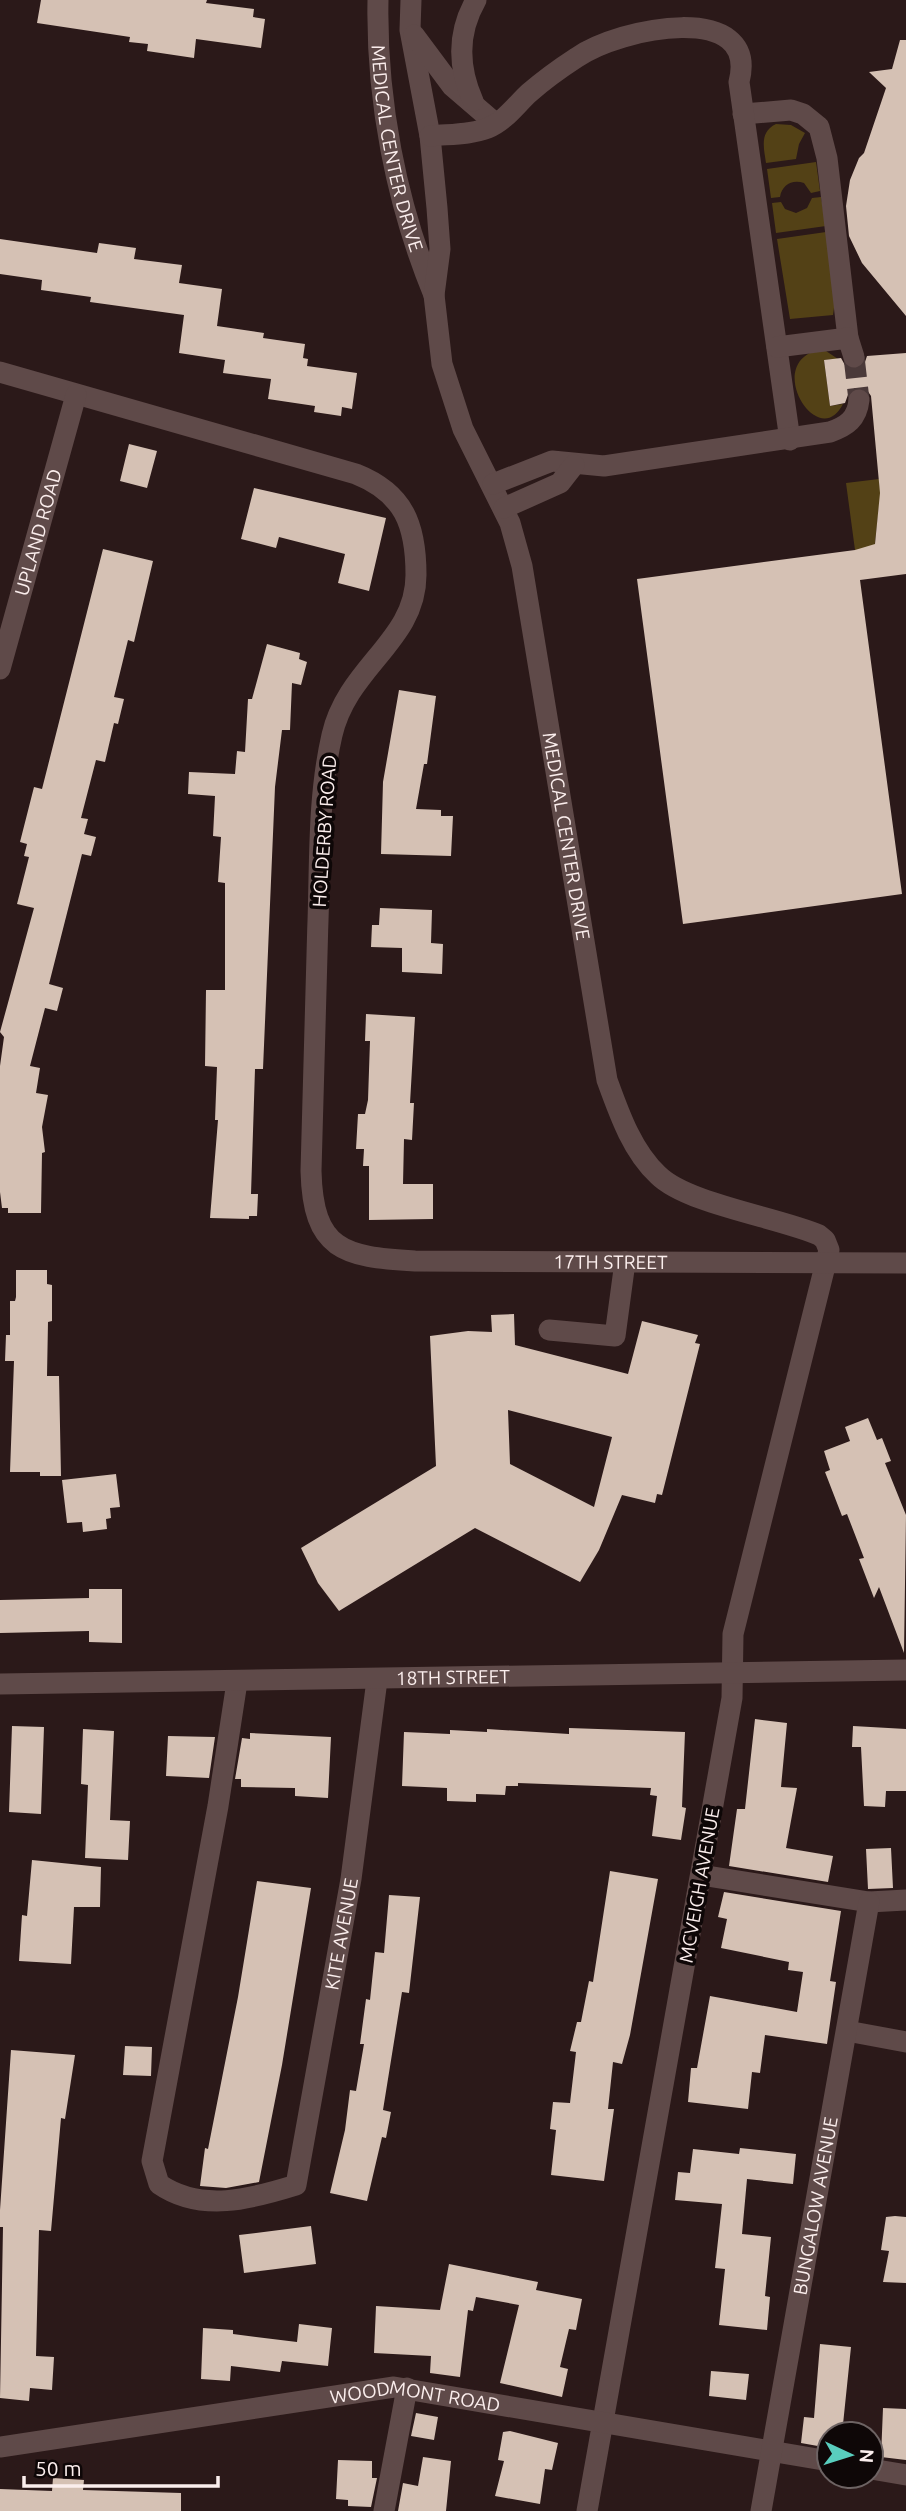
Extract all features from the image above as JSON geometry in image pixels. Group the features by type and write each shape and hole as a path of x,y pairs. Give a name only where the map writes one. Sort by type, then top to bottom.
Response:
{"street":[{"name":"MEDICAL CENTER DRIVE","path":"378,0 382,93 396,170 417,254 434,295"},
{"name":"MEDICAL CENTER DRIVE","path":"411,0 410,30 430,136 440,249 434,295 436,330 452,400 463,429 504,508 529,598 601,1053 616,1105 641,1154 664,1181 684,1193 819,1235 825,1240 829,1250 828,1264"},
{"path":"475,107 465,84 461,45 468,15 476,0"},
{"path":"430,136 466,133 495,123 552,74 600,44 652,25 702,20 725,26 738,42 741,61 738,82 790,440"},
{"name":"MEDICAL CENTER DRIVE","path":"410,30 440,73 495,123"},
{"path":"743,114 792,110 803,114 819,127 827,158 851,348 777,347"},
{"name":"HOLDERBY ROAD","path":"0,372 363,477 383,486 394,496 409,524 415,558 413,605 398,632 349,692 327,757 320,842 311,1171 312,1190 322,1232"},
{"name":"UPLAND ROAD","path":"0,669 76,395"},
{"path":"493,484 541,463 561,461 574,465 604,466 790,440 842,428 856,414 859,400"},
{"path":"504,508 551,489 574,465"},
{"name":"17TH STREET","path":"322,1232 338,1246 385,1259 906,1263"},
{"path":"549,1330 615,1336 625,1262"},
{"name":"MCVEIGH AVENUE","path":"587,2511 732,1698 733,1634 828,1264"},
{"name":"18TH STREET","path":"0,1685 906,1671"},
{"name":"KITE AVENUE","path":"237,1682 220,1794 152,2161 159,2184 170,2192 216,2202 240,2200 296,2185 351,1879 377,1680"},
{"path":"701,1875 869,1902 906,1900"},
{"name":"BUNGALOW AVENUE","path":"761,2511 869,1902"},
{"path":"847,2031 906,2042"},
{"name":"WOODMONT ROAD","path":"0,2446 377,2388 407,2388 815,2458"},
{"path":"384,2511 407,2388"},
{"path":"885,2471 906,2475"}],"shaded area":[{"path":"776,124 791,125 805,133 796,159 766,163 765,136"},
{"path":"816,162 820,191 811,193 804,183 795,182 785,186 780,197 771,198 767,169"},
{"path":"821,197 826,226 776,233 772,203 781,202 785,209 796,213 807,208 812,198"},
{"path":"826,232 835,301 833,315 790,319 777,239"},
{"path":"823,349 838,359 824,360 830,406 843,404 832,416 820,418 809,411 800,399 795,384 796,369 805,356"},
{"path":"879,479 882,507 879,507 874,551 855,550 846,483"}],"building":[{"path":"41,0 207,0 206,3 254,9 253,17 265,19 261,48 196,39 194,58 147,51 148,44 129,42 130,37 37,23"},
{"path":"900,40 906,40 906,316 862,263 849,236 846,206 850,180 859,158 864,153 886,88 869,72 892,69"},
{"path":"0,239 97,253 99,243 136,248 134,259 182,265 179,283 222,289 217,326 264,333 263,338 305,344 303,358 308,359 307,366 357,373 352,409 342,407 341,416 314,412 315,406 268,399 271,379 223,373 225,360 179,353 184,315 90,302 91,297 41,290 42,280 0,274"},
{"path":"906,353 906,574 860,580 902,894 683,924 637,579 855,550 875,544 880,493 871,396 867,390 855,388 849,392 845,403 830,406 824,360 841,358 846,367 857,370 864,365 867,356"},
{"path":"129,444 157,451 147,488 120,481"},
{"path":"254,488 386,518 369,591 338,583 345,554 279,537 276,548 241,539"},
{"path":"103,549 153,561 134,642 128,640 114,697 124,699 118,724 114,723 105,762 96,760 81,818 88,819 84,834 96,837 91,856 82,854 49,984 63,988 57,1011 45,1008 30,1066 40,1068 36,1093 48,1095 42,1127 45,1152 42,1153 41,1213 8,1213 8,1208 2,1208 0,1192 0,1066 4,1037 0,1032 34,908 17,904 29,857 24,856 27,844 20,842 34,787 42,789"},
{"path":"267,644 300,653 299,659 307,662 301,685 292,683 290,730 282,730 275,787 263,1069 255,1069 251,1194 258,1194 257,1216 249,1216 249,1219 210,1218 218,1120 215,1120 217,1067 205,1066 206,990 225,990 225,883 218,882 221,837 213,836 215,796 188,794 189,772 235,774 237,751 245,752 248,699 252,699"},
{"path":"399,690 436,696 427,764 424,764 416,809 441,810 441,816 453,816 451,856 381,854 383,782"},
{"path":"380,908 432,910 431,943 443,944 442,974 402,972 402,948 371,947 372,925 379,925"},
{"path":"366,1014 415,1017 410,1103 414,1103 412,1140 404,1139 403,1184 433,1184 433,1219 369,1220 369,1166 363,1166 364,1149 356,1149 358,1114 365,1114 368,1100 370,1041 365,1041"},
{"path":"16,1270 47,1270 47,1284 52,1285 47,1376 59,1376 61,1476 40,1476 40,1472 10,1472 14,1361 5,1361 6,1335 10,1335 10,1301 15,1301 16,1297"},
{"path":"514,1314 515,1345 628,1374 642,1321 698,1335 695,1343 700,1344 662,1495 657,1494 655,1503 622,1495 599,1550 580,1582 475,1528 339,1611 318,1583 301,1548 436,1466 430,1336 468,1331 492,1332 491,1315","holes":["508,1410 612,1437 594,1507 510,1464"]},
{"path":"868,1418 877,1440 882,1438 891,1461 885,1463 906,1515 904,1653 879,1587 874,1598 859,1559 864,1558 847,1514 842,1516 825,1472 830,1470 824,1451 850,1441 845,1427"},
{"path":"116,1474 120,1507 110,1508 111,1518 106,1519 107,1529 83,1532 82,1522 67,1523 62,1480"},
{"path":"89,1589 122,1589 122,1643 89,1642 89,1631 0,1633 0,1600 89,1598"},
{"path":"755,1719 787,1723 781,1787 797,1788 786,1848 833,1856 828,1882 729,1866 737,1809 745,1809"},
{"path":"12,1726 44,1727 41,1814 9,1812"},
{"path":"853,1726 906,1729 906,1791 886,1791 885,1807 864,1806 861,1747 852,1747"},
{"path":"569,1728 685,1732 682,1807 686,1808 681,1840 652,1836 657,1796 650,1795 651,1788 518,1783 518,1786 506,1786 505,1795 476,1794 476,1802 447,1801 447,1788 402,1786 404,1732 450,1734 450,1730 487,1732 487,1729 569,1734"},
{"path":"83,1729 114,1731 110,1820 130,1821 128,1860 85,1858 88,1785 81,1784"},
{"path":"250,1733 331,1737 328,1798 295,1796 295,1788 241,1787 241,1779 235,1779 242,1738 250,1739"},
{"path":"168,1736 215,1737 209,1778 166,1776"},
{"path":"891,1848 893,1888 868,1889 866,1849"},
{"path":"32,1860 101,1867 100,1907 74,1907 71,1964 19,1961 22,1915 27,1916"},
{"path":"610,1871 658,1879 630,2035 622,2064 613,2062 608,2109 614,2109 604,2181 551,2175 556,2130 550,2129 553,2102 570,2103 576,2052 570,2051 577,2022 581,2022 589,1981 593,1982"},
{"path":"257,1881 311,1888 282,2065 259,2182 226,2188 200,2186 205,2148 208,2149 238,1997"},
{"path":"724,1892 841,1911 830,1981 836,1982 827,2044 765,2035 760,2073 752,2072 748,2109 688,2102 691,2068 697,2068 710,1996 797,2012 803,1972 788,1970 789,1962 721,1948 727,1919 718,1917"},
{"path":"389,1895 420,1897 409,1993 402,1992 383,2110 391,2112 386,2138 382,2137 367,2201 330,2193 345,2130 350,2090 356,2091 364,2044 360,2044 366,1999 370,2000 375,1952 384,1953"},
{"path":"125,2046 152,2047 151,2076 123,2075"},
{"path":"11,2050 75,2055 65,2119 61,2118 51,2231 39,2230 36,2356 54,2357 52,2390 30,2388 29,2401 0,2398 3,2227 0,2227 0,2210"},
{"path":"740,2148 796,2154 793,2184 747,2179 742,2234 771,2237 765,2296 770,2297 767,2330 719,2325 725,2269 715,2268 722,2204 675,2200 678,2172 690,2173 693,2149 739,2154"},
{"path":"886,2217 906,2217 906,2283 883,2282 889,2251 881,2250"},
{"path":"311,2226 316,2264 244,2273 239,2235"},
{"path":"449,2264 538,2282 536,2290 582,2299 576,2330 569,2329 560,2367 568,2369 562,2397 500,2383 519,2305 476,2297 473,2311 468,2310 460,2377 430,2373 431,2356 374,2353 376,2306 440,2310"},
{"path":"299,2324 332,2328 328,2366 282,2361 280,2372 231,2366 230,2381 201,2379 203,2328 233,2330 233,2334 297,2342"},
{"path":"820,2344 851,2347 843,2420 815,2420 815,2446 801,2443 804,2417 814,2418"},
{"path":"711,2371 749,2374 746,2400 709,2396"},
{"path":"883,2408 906,2409 906,2460 885,2457 885,2420 883,2420"},
{"path":"416,2413 438,2417 434,2440 411,2436"},
{"path":"510,2431 558,2443 552,2470 545,2469 540,2504 495,2496 504,2461 498,2460 503,2432"},
{"path":"423,2457 451,2461 446,2511 398,2511 403,2483 418,2486"},
{"path":"338,2460 372,2461 372,2478 377,2478 371,2507 348,2506 348,2500 336,2499"},
{"path":"53,2478 84,2480 83,2490 181,2493 181,2511 0,2511 0,2489 52,2491"}],"tunnel":[{"path":"854,357 859,400"}]}
